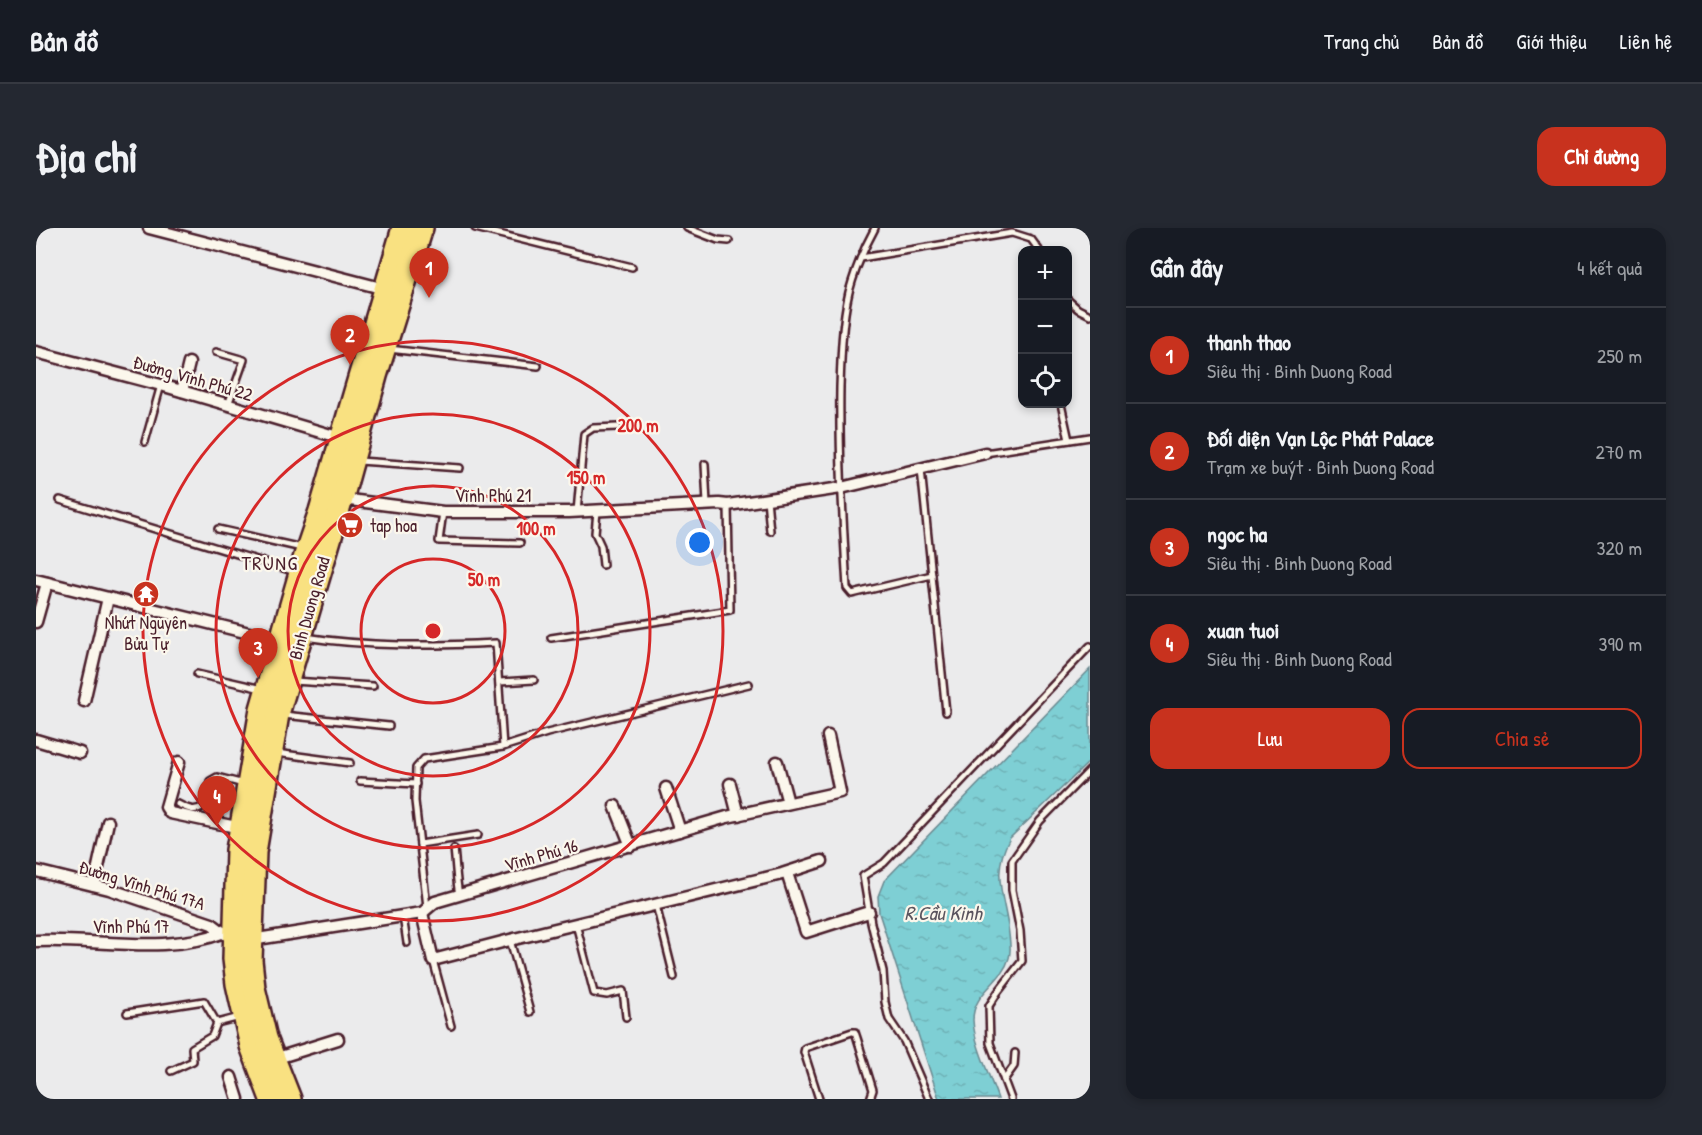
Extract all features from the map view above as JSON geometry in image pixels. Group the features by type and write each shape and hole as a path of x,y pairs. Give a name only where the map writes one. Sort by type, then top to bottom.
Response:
{"highway":[{"name":"Binh Duong Road","path":"271,1099 251,1046 237,984 237,850 261,709 267,690 291,639 333,497 341,438 403,228"},
{"name":"Binh Duong Road","path":"290,1099 258,1011 250,960 236,937 255,852 278,714 288,680 300,573 307,549 351,460 422,228"}],"street":[{"path":"149,228 385,289"},
{"name":"Đường Vĩnh Phú 22","path":"36,352 161,385 341,438"},
{"path":"182,391 189,363"},
{"name":"Vĩnh Phú 21","path":"333,497 443,512 577,512 706,504 728,505 841,488 985,453"},
{"path":"36,622 41,581 291,639"},
{"path":"84,701 108,598"},
{"name":"Vĩnh Phú 16","path":"236,937 403,916 425,911 435,902 680,831 738,815 840,792 828,736"},
{"path":"36,740 80,753"},
{"path":"179,762 166,807 170,813 241,828"},
{"path":"777,762 788,803"},
{"path":"730,784 738,815"},
{"path":"666,788 680,831"},
{"path":"615,806 631,846"},
{"path":"94,885 108,822"},
{"path":"425,911 433,960 787,873 822,861"},
{"name":"Đường Vĩnh Phú 17A","path":"36,871 94,885 212,924 236,937"},
{"path":"787,873 806,932 869,912"},
{"name":"Vĩnh Phú 17","path":"36,940 182,942 236,937"},
{"path":"274,1059 339,1039"},
{"path":"231,1077 238,1099"}],"lane":[{"path":"475,228 632,267"},
{"path":"687,228 718,240 729,241"},
{"path":"704,234 707,228"},
{"path":"875,228 849,292 845,318 840,386 841,488 847,588 852,594 932,575"},
{"path":"861,258 1012,230 1031,239 1036,246"},
{"path":"1072,304 1090,315"},
{"path":"384,348 537,366"},
{"path":"216,352 244,360 228,405"},
{"path":"145,442 161,385"},
{"path":"1062,408 1069,440"},
{"path":"577,512 584,434 593,428 618,427"},
{"path":"985,453 1090,437"},
{"path":"351,460 460,468"},
{"path":"705,464 706,504"},
{"path":"921,469 946,712"},
{"path":"767,499 770,531"},
{"path":"60,500 300,573"},
{"path":"551,638 730,610 728,505"},
{"path":"597,511 596,532 601,546 603,565"},
{"path":"443,512 438,541 520,543"},
{"path":"218,529 307,549"},
{"path":"291,639 441,646 499,643 498,682 503,747"},
{"path":"929,1099 904,1041 889,1019 885,1002 883,971 863,876 884,863 1090,646"},
{"path":"197,674 267,690"},
{"path":"288,680 373,686"},
{"path":"498,682 534,680"},
{"path":"425,911 415,801 416,768 424,759 503,747 547,733 749,684"},
{"path":"278,714 389,726"},
{"path":"272,753 350,763"},
{"path":"1011,1099 990,1043 989,1006 1022,962 1020,931 1012,890 1012,861 1040,821 1090,770"},
{"path":"178,804 194,810 200,809 203,806 210,781 217,777 248,785"},
{"path":"360,781 416,784"},
{"path":"420,844 477,835"},
{"path":"454,849 454,871 459,895"},
{"path":"656,904 674,977"},
{"path":"403,916 407,944"},
{"path":"576,924 594,993 607,995 623,991 626,1017"},
{"path":"510,940 530,1012"},
{"path":"433,960 451,1026"},
{"path":"127,1013 204,1001 216,1023 212,1036 192,1048 193,1061 171,1071"},
{"path":"216,1023 244,1016"},
{"path":"819,1099 804,1052 805,1048 852,1032 855,1032 873,1090 870,1099"},
{"path":"1004,1080 1014,1066 1015,1053"}],"water":[{"name":"R.Cầu Kinh","path":"1090,669 1090,761 1010,838 1001,860 1000,881 1008,926 1010,954 1005,967 978,1002 973,1020 979,1049 998,1099 939,1099 879,913 878,896 884,881"}],"place":[{"name":"thanh thao","path":"429,298"},
{"name":"Đối diện Vạn Lộc Phát Palace","path":"350,365"},
{"name":"tap hoa","path":"350,525"},
{"name":"Nhứt Nguyên Bửu Tự","path":"146,594"},
{"name":"ngoc ha","path":"258,678"},
{"name":"xuan tuoi","path":"217,826"}],"district":[{"name":"TRUNG","path":"270,562"}]}
